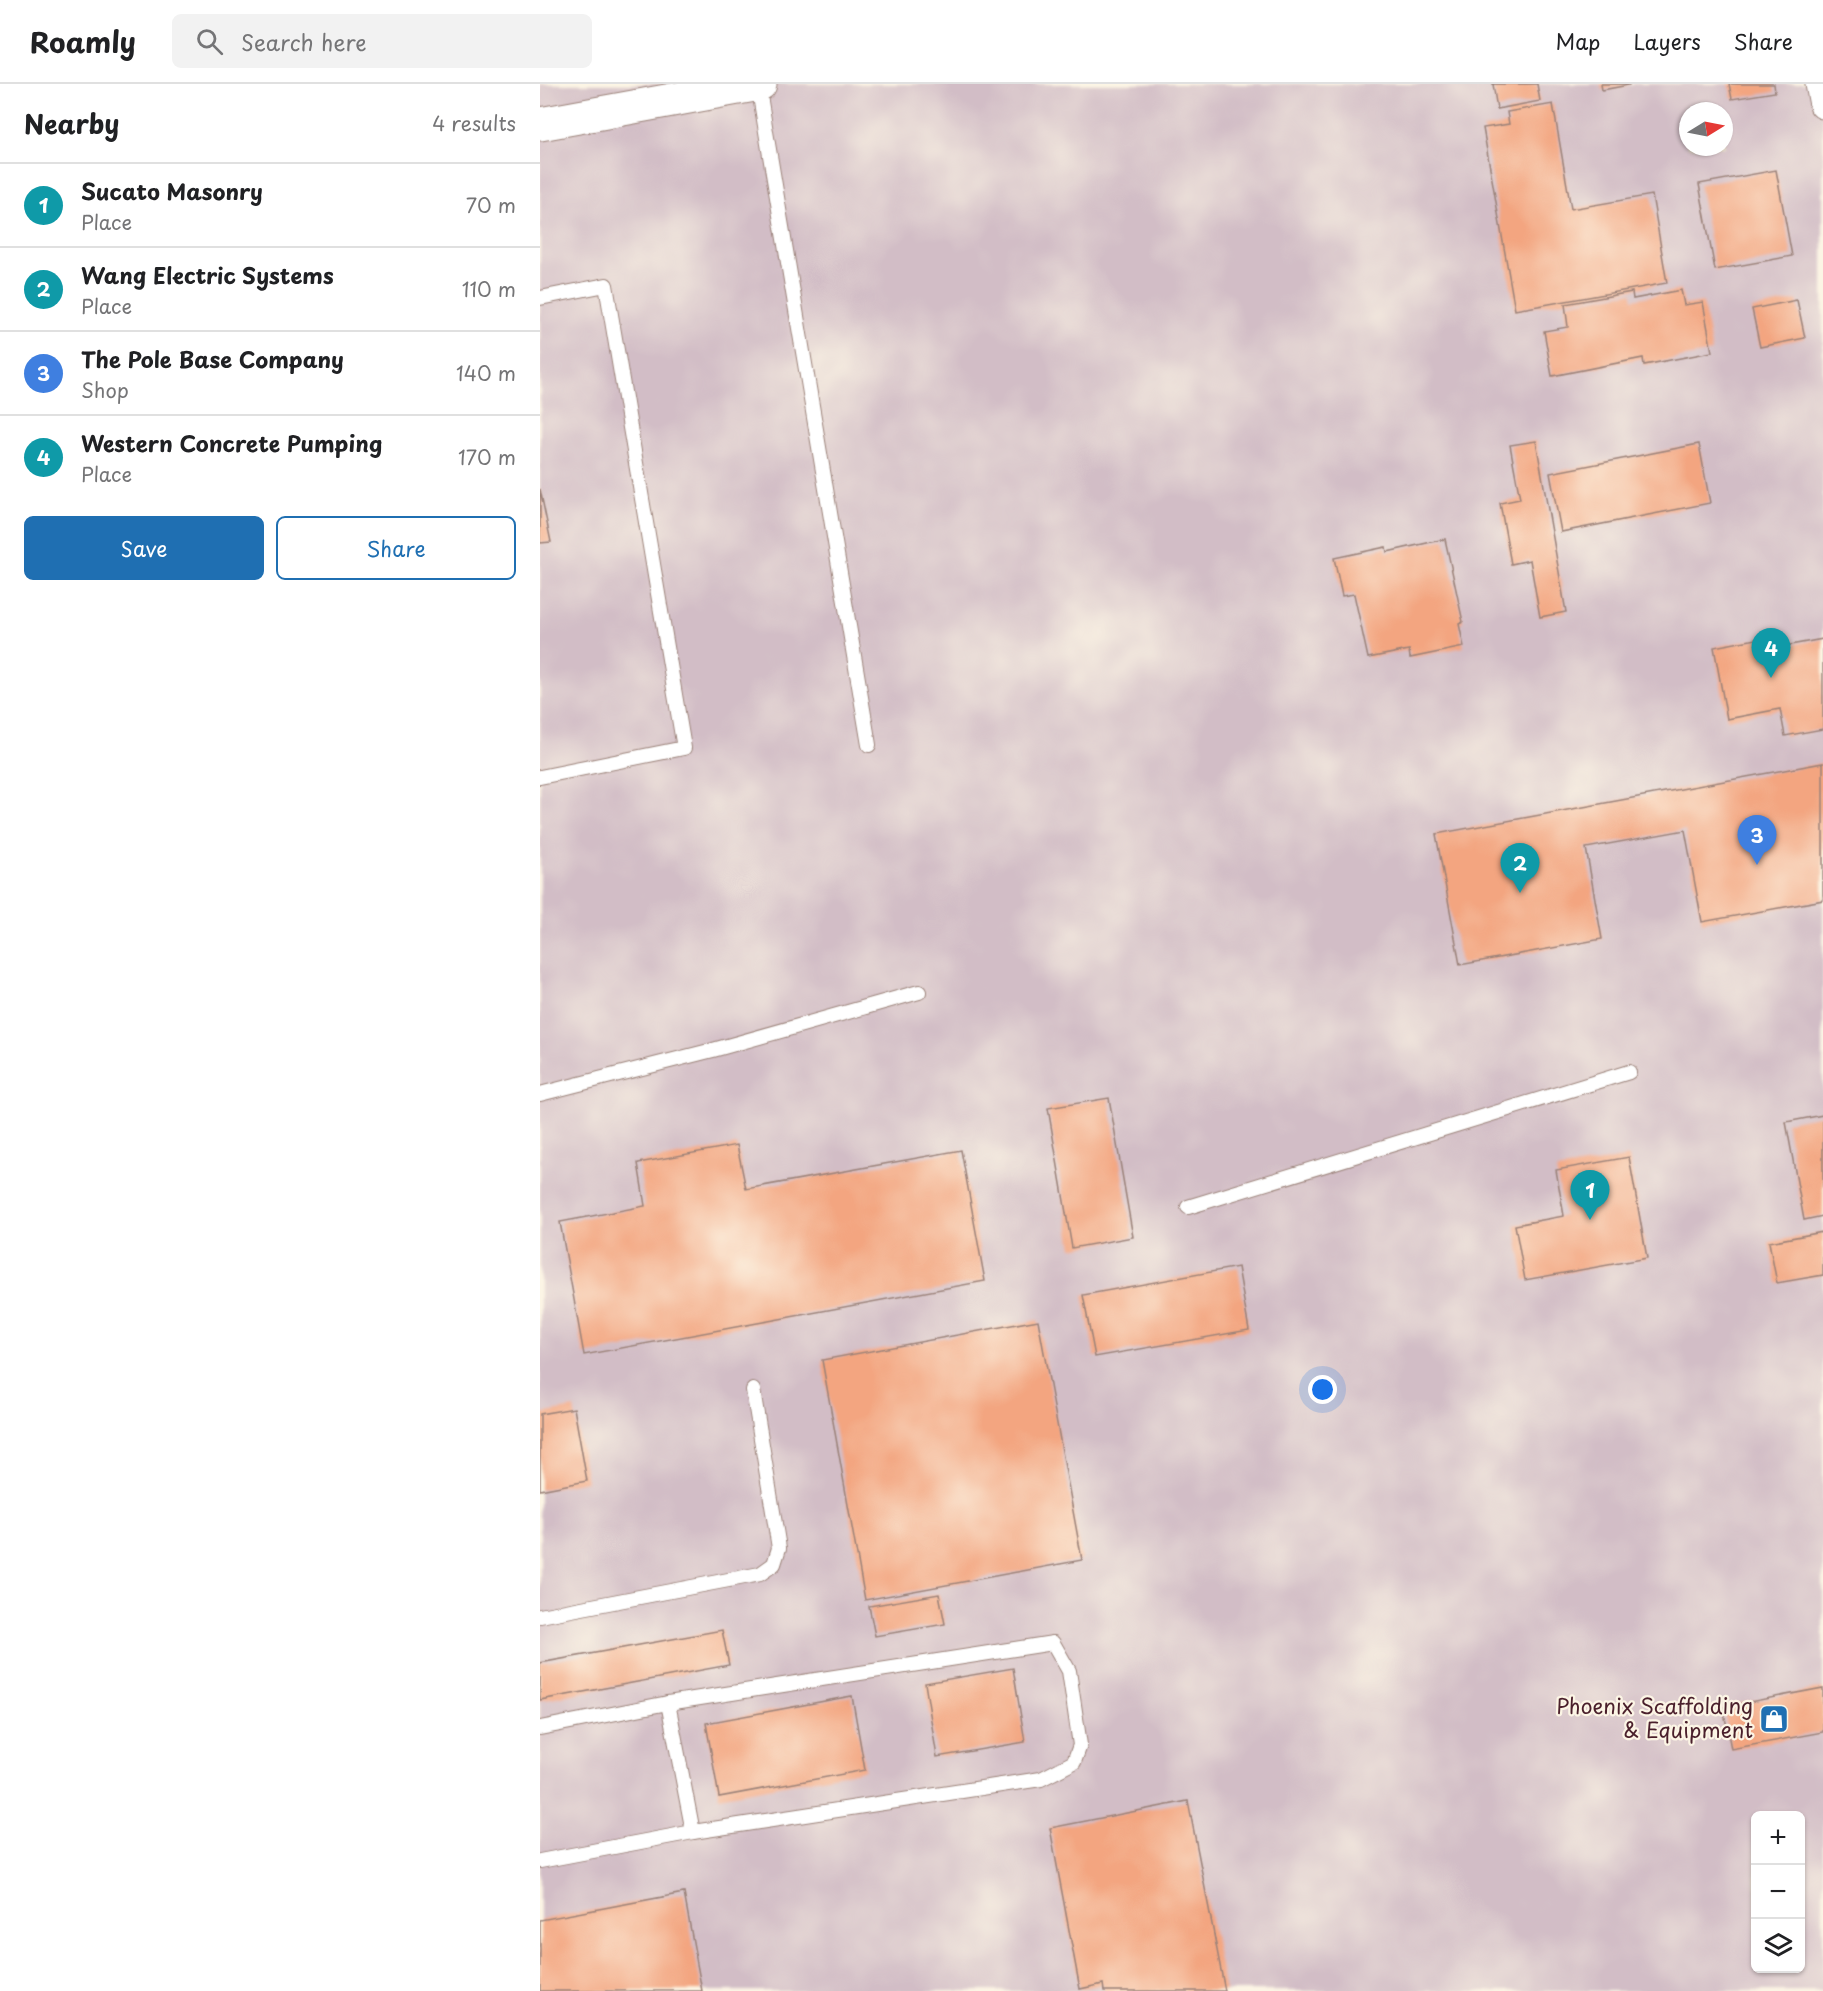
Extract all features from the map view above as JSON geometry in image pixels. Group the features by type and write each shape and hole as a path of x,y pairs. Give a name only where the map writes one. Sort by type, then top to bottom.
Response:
{"main road":[{"path":"540,124 759,84"}],"street":[{"path":"1819,84 1823,105"}],"lane":[{"path":"759,84 869,745"},
{"path":"540,298 606,285 684,748 540,777"},
{"path":"540,1094 713,1050 919,992"},
{"path":"1188,1207 1629,1072"},
{"path":"540,1616 760,1574 774,1564 780,1548 753,1390"},
{"path":"540,1728 668,1703 1053,1642 1069,1671 1080,1745 1074,1762 1041,1779 693,1832 540,1861"},
{"path":"668,1703 693,1832"}],"shaded area":[{"path":"540,84 1823,84 1823,1991 540,1991"}],"building":[{"path":"1493,84 1537,84 1540,101 1497,109"},
{"path":"1601,84 1629,84 1629,85 1602,90"},
{"path":"1729,84 1774,84 1775,92 1732,99"},
{"path":"1553,104 1571,209 1652,195 1667,283 1515,310 1483,128 1509,124 1507,112"},
{"path":"1776,170 1792,256 1715,270 1699,184"},
{"path":"1681,290 1684,305 1703,302 1712,352 1644,365 1643,358 1552,376 1544,331 1568,327 1565,304 1632,292 1633,299"},
{"path":"1797,300 1805,338 1760,347 1752,309"},
{"path":"1536,441 1566,612 1540,617 1530,560 1511,564 1500,503 1520,499 1510,445"},
{"path":"1699,444 1710,503 1561,532 1550,473"},
{"path":"540,489 551,542 540,543"},
{"path":"1445,539 1463,622 1459,624 1464,647 1410,658 1409,650 1368,658 1354,594 1342,596 1334,558 1386,547 1387,552"},
{"path":"1772,636 1774,648 1823,639 1823,729 1785,736 1780,709 1727,719 1714,647"},
{"path":"1823,763 1823,900 1702,922 1685,830 1586,848 1602,939 1460,965 1436,834"},
{"path":"1109,1098 1133,1237 1072,1248 1048,1108"},
{"path":"1823,1115 1823,1216 1804,1220 1786,1122"},
{"path":"737,1145 746,1189 961,1150 985,1281 584,1355 560,1222 645,1206 638,1163"},
{"path":"1629,1157 1647,1258 1525,1280 1515,1225 1564,1216 1556,1170"},
{"path":"1823,1232 1823,1275 1777,1283 1769,1242"},
{"path":"1238,1267 1249,1330 1095,1357 1083,1295"},
{"path":"1038,1320 1082,1560 865,1600 822,1360"},
{"path":"574,1408 587,1481 540,1490 540,1414"},
{"path":"939,1594 945,1624 875,1636 869,1606"},
{"path":"722,1630 729,1665 540,1700 540,1663"},
{"path":"1013,1668 1025,1742 937,1757 925,1683"},
{"name":"Phoenix Scaffolding & Equipment","path":"1823,1688 1823,1732 1731,1749 1723,1707"},
{"path":"852,1696 865,1770 719,1797 706,1723"},
{"path":"1188,1801 1225,1991 1104,1991 1103,1984 1080,1989 1050,1828"},
{"path":"684,1893 702,1991 540,1991 540,1920"}],"place":[{"name":"Western Concrete Pumping","path":"1771,678"},
{"name":"The Pole Base Company","path":"1757,865"},
{"name":"Wang Electric Systems","path":"1520,893"},
{"name":"Sucato Masonry","path":"1590,1220"},
{"name":"Phoenix Scaffolding & Equipment","path":"1774,1719"}]}
